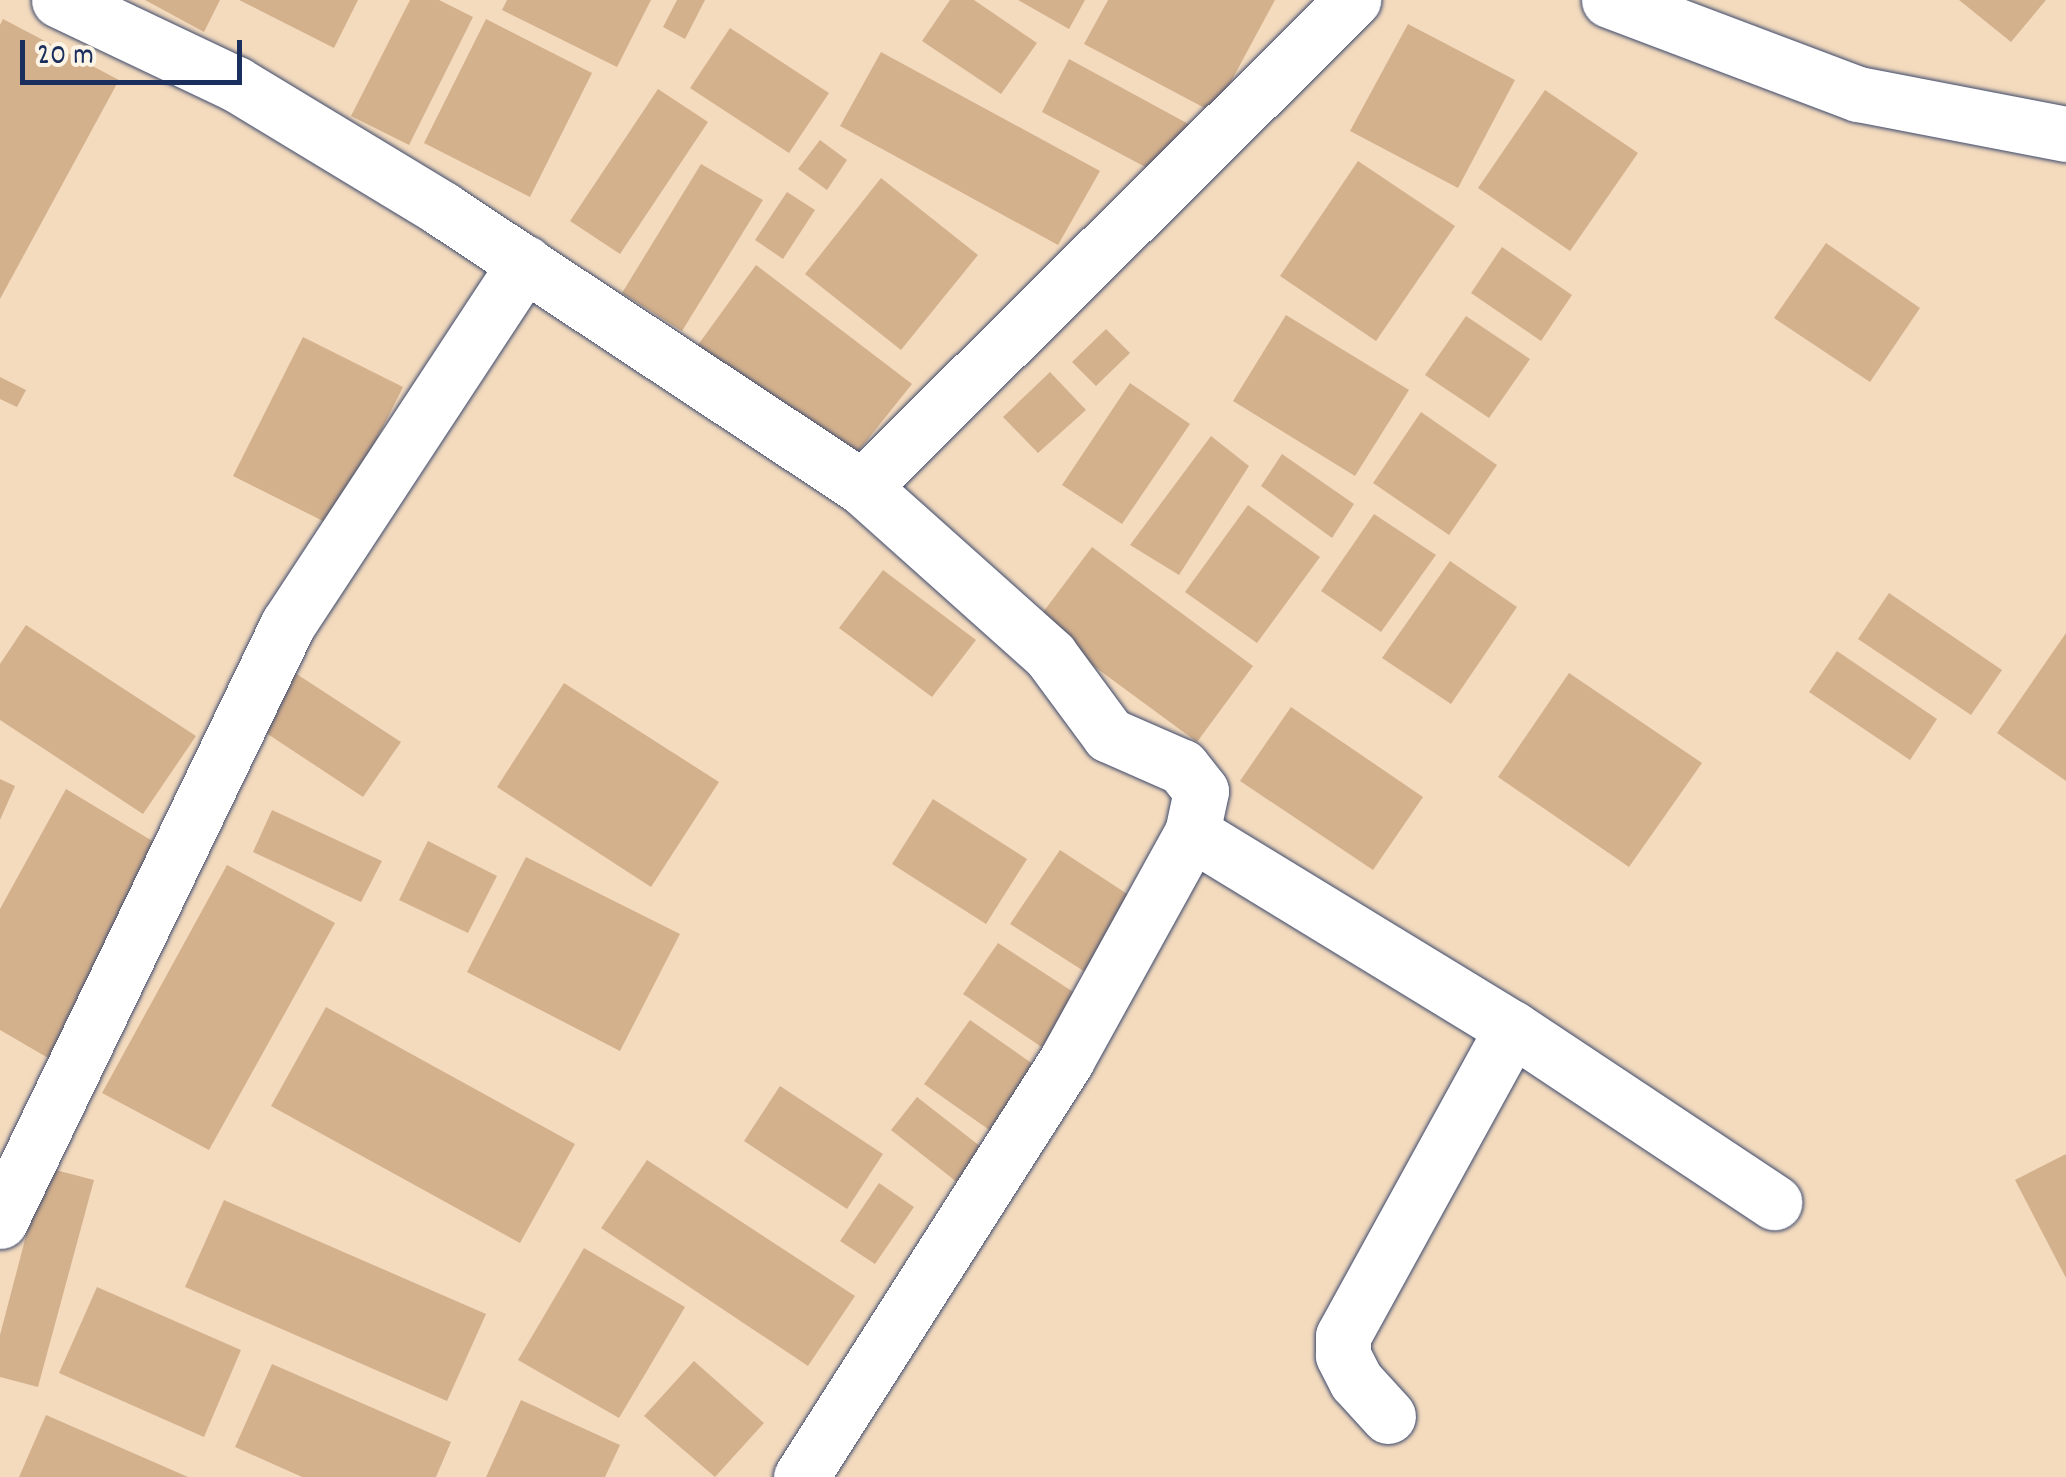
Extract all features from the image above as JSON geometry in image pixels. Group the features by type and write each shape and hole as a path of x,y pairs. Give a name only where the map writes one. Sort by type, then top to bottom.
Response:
{"street":[{"path":"58,0 236,84 525,263 862,487 1050,655 1108,735 1182,767 1201,791 1192,833 1067,1059 801,1477"},
{"path":"862,487 1353,0"},
{"path":"1609,0 1858,94 2066,134"},
{"path":"0,1220 288,624 525,263"},
{"path":"1192,833 1512,1028 1774,1202"},
{"path":"1388,1416 1343,1355 1347,1323 1512,1028"}],"building":[{"path":"145,0 220,0 204,32"},
{"path":"239,0 358,0 334,48"},
{"path":"410,0 439,0 473,17 409,145 351,116"},
{"path":"507,0 651,0 617,67 502,10"},
{"path":"677,0 705,0 685,39 663,27"},
{"path":"950,0 974,0 1037,43 1001,94 922,41"},
{"path":"1018,0 1085,0 1069,29"},
{"path":"1108,0 1275,0 1214,113 1084,44"},
{"path":"1959,0 2046,0 2011,42"},
{"path":"3,19 119,80 0,299 0,25"},
{"path":"486,19 592,73 530,197 424,143"},
{"path":"1408,24 1515,80 1458,188 1350,131"},
{"path":"730,28 829,93 789,153 690,88"},
{"path":"881,52 1100,171 1058,245 840,126"},
{"path":"1069,59 1194,127 1166,178 1042,112"},
{"path":"658,89 708,122 620,254 570,221"},
{"path":"1545,90 1638,153 1570,251 1478,188"},
{"path":"820,140 847,160 827,190 798,169"},
{"path":"1358,161 1455,226 1376,341 1280,276"},
{"path":"701,164 763,200 682,331 622,293"},
{"path":"881,178 978,255 901,350 805,274"},
{"path":"787,192 815,210 783,259 755,240"},
{"path":"1826,243 1920,308 1870,382 1774,318"},
{"path":"1502,247 1572,295 1541,341 1471,293"},
{"path":"756,265 912,384 848,464 695,349"},
{"path":"1286,315 1409,390 1355,476 1233,401"},
{"path":"1466,316 1530,359 1489,418 1425,375"},
{"path":"1106,329 1130,353 1096,386 1072,362"},
{"path":"303,337 403,387 333,526 233,476"},
{"path":"1050,372 1086,410 1038,453 1003,417"},
{"path":"0,377 26,390 17,407 0,399"},
{"path":"1130,383 1190,424 1122,524 1062,485"},
{"path":"1421,412 1497,465 1449,535 1373,483"},
{"path":"1211,436 1249,466 1179,575 1130,545"},
{"path":"1282,454 1354,504 1332,538 1261,486"},
{"path":"1248,505 1320,557 1257,643 1185,592"},
{"path":"1374,514 1436,555 1381,632 1321,591"},
{"path":"1092,547 1253,666 1197,742 1035,623"},
{"path":"1450,561 1517,607 1451,704 1382,658"},
{"path":"883,570 976,640 932,697 839,628"},
{"path":"1889,593 2002,670 1971,715 1858,639"},
{"path":"26,625 196,736 143,814 0,720 0,664"},
{"path":"2066,633 2066,781 1997,733"},
{"path":"1837,651 1937,719 1910,760 1809,692"},
{"path":"292,671 401,742 363,797 254,725"},
{"path":"1569,673 1702,763 1629,867 1498,777"},
{"path":"564,683 719,782 651,887 497,787"},
{"path":"1291,707 1423,797 1373,870 1240,781"},
{"path":"0,779 15,786 0,820"},
{"path":"66,789 169,851 55,1062 0,1030 0,909"},
{"path":"933,799 1027,859 986,924 892,864"},
{"path":"272,810 382,861 361,902 253,852"},
{"path":"428,841 497,876 468,933 399,900"},
{"path":"1060,850 1141,903 1093,977 1010,924"},
{"path":"526,857 680,934 620,1051 467,972"},
{"path":"227,865 335,923 209,1150 102,1093"},
{"path":"998,943 1081,997 1046,1050 963,994"},
{"path":"326,1007 575,1144 520,1243 271,1106"},
{"path":"970,1020 1040,1069 995,1134 924,1084"},
{"path":"780,1086 883,1154 847,1209 744,1141"},
{"path":"917,1097 985,1150 958,1183 891,1130"},
{"path":"2066,1154 2066,1278 2015,1180"},
{"path":"647,1160 855,1296 808,1366 601,1228"},
{"path":"44,1167 94,1180 38,1387 0,1377 0,1335"},
{"path":"879,1183 914,1207 875,1264 840,1241"},
{"path":"224,1200 486,1314 447,1401 185,1287"},
{"path":"584,1248 685,1307 619,1418 518,1360"},
{"path":"97,1287 241,1350 204,1437 59,1373"},
{"path":"694,1361 764,1423 715,1477 644,1416"},
{"path":"272,1364 451,1442 436,1477 302,1477 235,1447"},
{"path":"521,1400 620,1445 605,1477 486,1477"},
{"path":"46,1415 188,1477 19,1477"}]}
